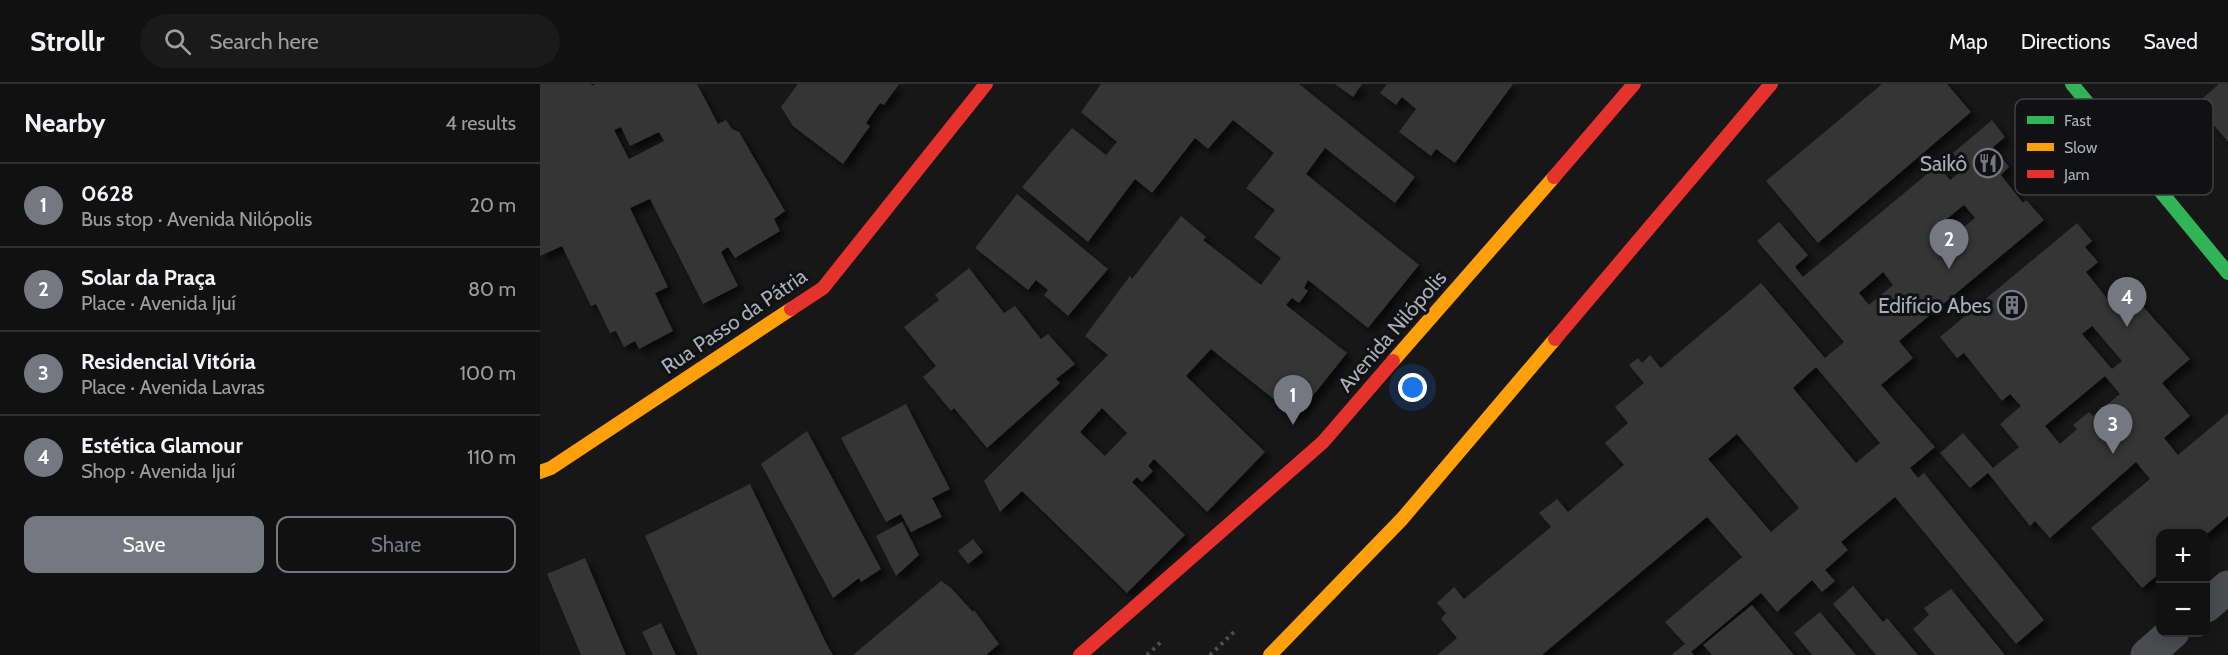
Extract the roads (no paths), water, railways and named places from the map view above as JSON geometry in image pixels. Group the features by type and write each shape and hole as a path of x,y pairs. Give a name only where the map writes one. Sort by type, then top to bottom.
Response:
{"main road":[{"name":"Rua Passo da Pátria","path":"540,472 551,468 823,288 986,84"},
{"name":"Avenida Nilópolis","path":"1080,655 1323,442 1634,84"},
{"path":"1270,655 1402,519 1771,84"},
{"path":"2072,84 2084,99"},
{"path":"2164,195 2228,273"}],"street":[{"path":"2210,602 2228,586"},
{"path":"2147,655 2169,637"}],"place":[{"name":"Saikô","path":"1988,163"},
{"name":"Solar da Praça","path":"1949,269"},
{"name":"Edifício Abes","path":"2012,305"},
{"name":"Estética Glamour","path":"2127,327"},
{"name":"0628","path":"1293,425"},
{"name":"Residencial Vitória","path":"2113,454"}]}
